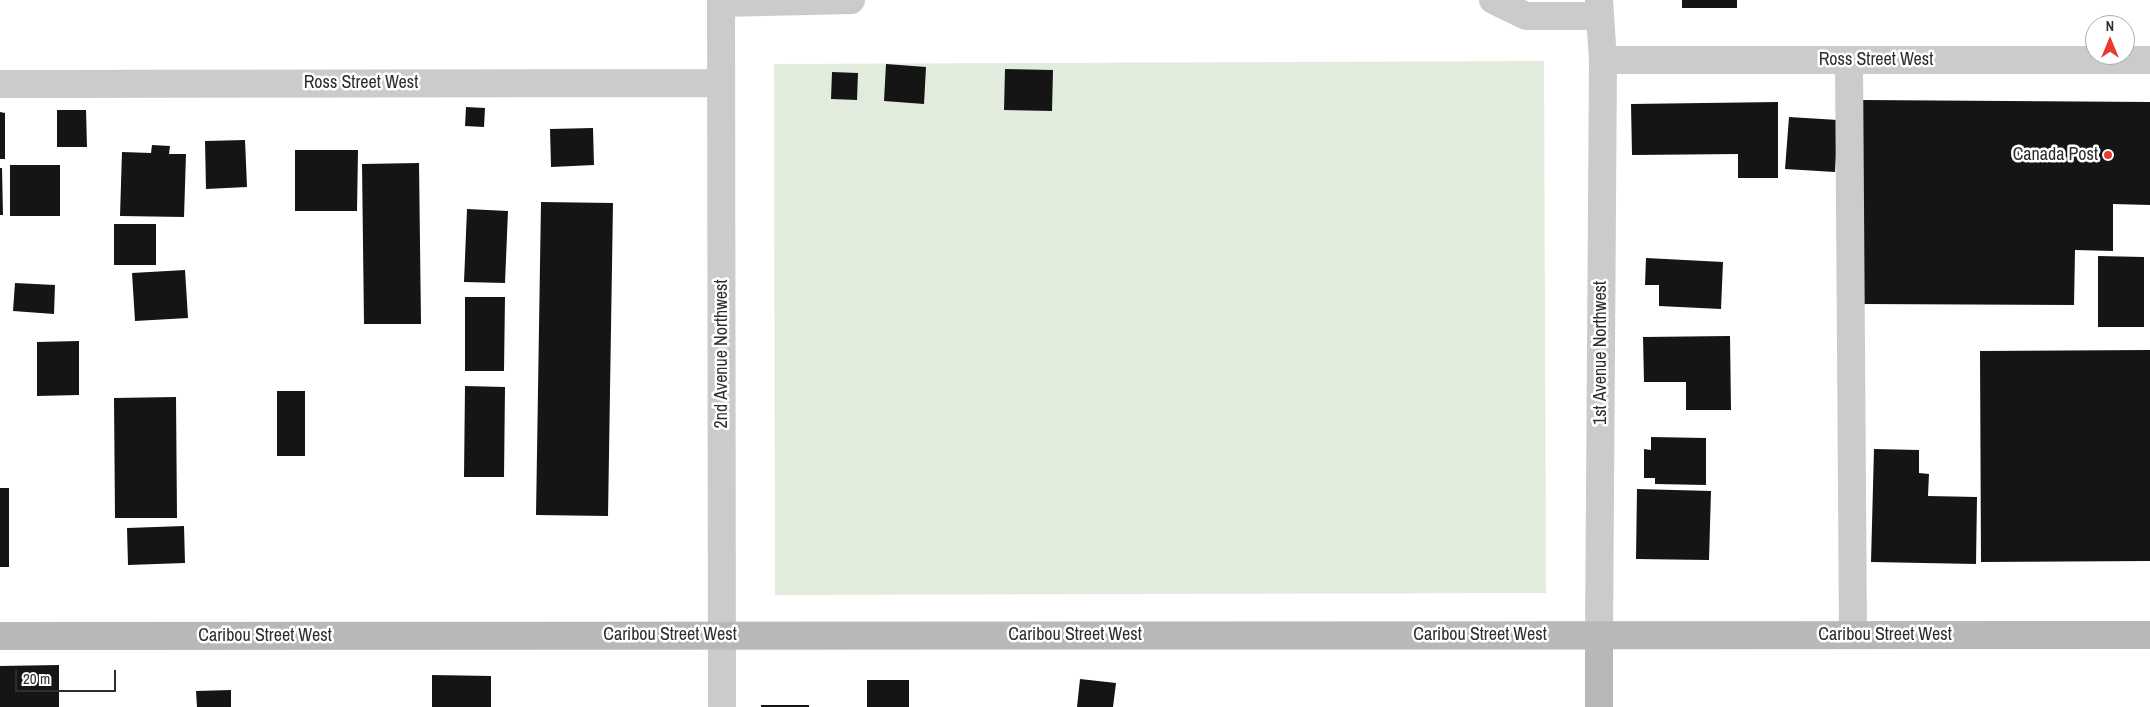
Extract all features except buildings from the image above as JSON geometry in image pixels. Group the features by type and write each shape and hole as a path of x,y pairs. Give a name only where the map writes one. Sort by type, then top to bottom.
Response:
{"street":[{"path":"721,1 851,0"},
{"path":"1493,0 1526,16 1599,8"},
{"name":"2nd Avenue Northwest","path":"721,1 722,707"},
{"name":"1st Avenue Northwest","path":"1599,8 1603,60 1599,707"},
{"name":"Ross Street West","path":"1603,60 2150,60"},
{"path":"1849,60 1853,635"},
{"name":"Ross Street West","path":"0,84 721,83"},
{"name":"Caribou Street West","path":"0,636 2150,635"}],"green space":[{"path":"1544,61 1546,593 775,595 774,64"}],"place":[{"name":"Canada Post","path":"2108,155"}]}
